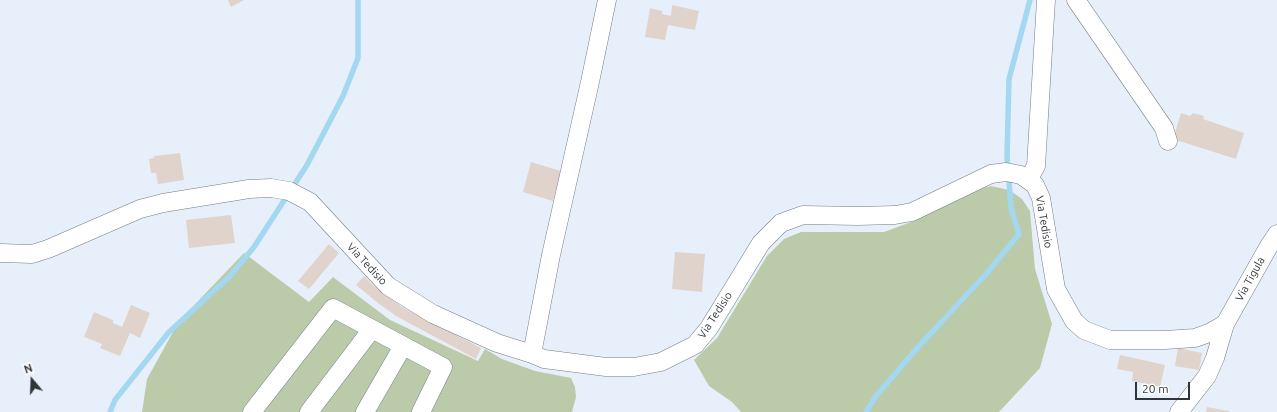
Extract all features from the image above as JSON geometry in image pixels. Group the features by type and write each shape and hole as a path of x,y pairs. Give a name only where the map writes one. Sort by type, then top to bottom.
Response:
{"street":[{"path":"532,354 551,255 607,0"},
{"path":"1028,180 1036,166 1046,0"},
{"path":"1076,0 1164,128 1168,141"},
{"name":"Via Tedisio","path":"0,252 32,254 48,249 140,209 163,203 249,189 271,188 289,191 310,202 388,286 433,314 497,343 544,359 606,367 634,367 661,362 695,345 709,328 761,243 781,223 802,215 895,215 912,212 991,174 1006,172 1021,175 1035,185 1041,198 1056,289 1074,321 1084,330 1110,340 1165,340 1195,338 1209,333 1225,324"},
{"name":"Via Tigula","path":"1179,412 1208,376 1225,324 1277,234"},
{"path":"252,412 333,308 443,367 421,412"},
{"path":"309,412 372,329"},
{"path":"365,412 402,346"}],"green space":[{"path":"991,186 1009,190 1022,199 1030,211 1035,269 1052,324 1040,368 999,412 741,412 732,402 709,386 694,360 717,338 767,256 784,239 801,232 884,232 914,221 962,193"},
{"path":"244,253 309,302 333,277 390,320 478,361 485,349 502,359 535,371 571,378 575,387 576,397 572,412 142,412 147,379 179,321"}],"building":[{"path":"228,0 244,0 231,7"},
{"path":"672,5 699,11 695,30 668,25 665,40 645,37 650,8 662,11 662,14 671,16"},
{"path":"1181,113 1190,116 1193,113 1204,116 1203,119 1244,133 1236,159 1173,139"},
{"path":"180,153 184,180 158,184 156,173 151,173 149,159 154,158 154,156"},
{"path":"531,162 561,171 553,201 523,192"},
{"path":"231,215 235,243 189,248 186,220"},
{"path":"329,244 339,253 309,289 298,281"},
{"path":"675,252 705,254 702,292 672,289"},
{"path":"364,276 376,288 402,307 481,348 476,359 396,316 378,303 356,285"},
{"path":"131,305 150,313 140,338 130,333 120,356 100,348 102,344 84,337 94,312 113,320 113,323 122,327"},
{"path":"1178,348 1202,353 1199,370 1175,366"},
{"path":"1120,355 1165,365 1160,387 1132,381 1133,372 1117,369"},
{"path":"1207,407 1229,411 1229,412 1206,412"}],"waterway":[{"path":"110,412 115,400 169,332 230,276 254,247 307,165 343,96 358,58 358,0"},
{"path":"866,412 876,396 918,347 986,274 1019,234 1011,208 1007,156 1009,79 1030,0"}]}
